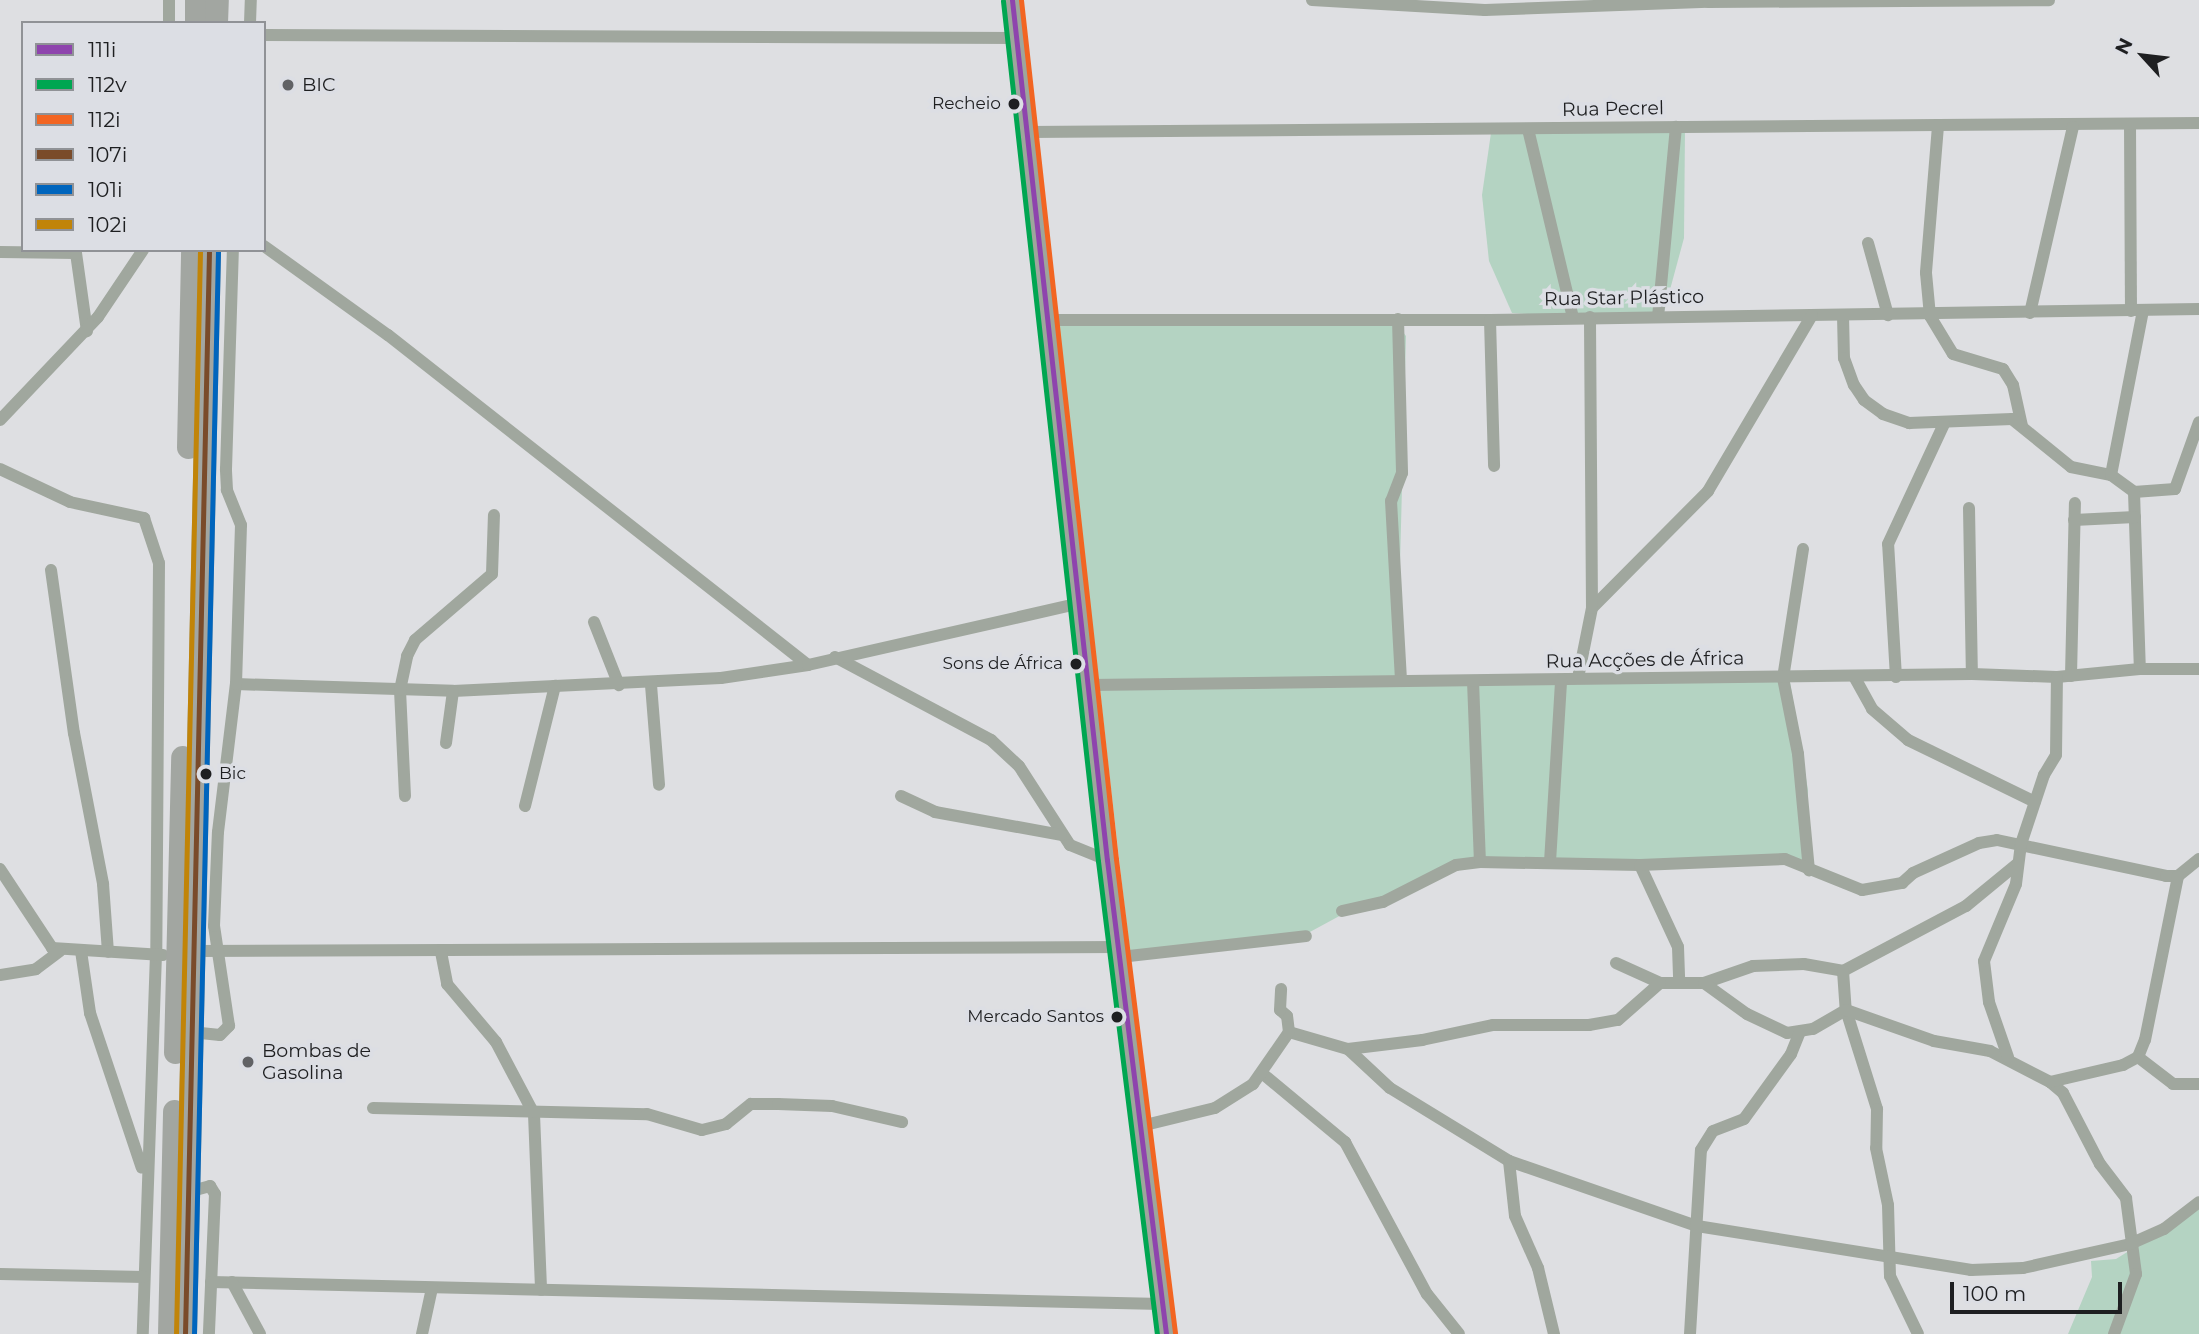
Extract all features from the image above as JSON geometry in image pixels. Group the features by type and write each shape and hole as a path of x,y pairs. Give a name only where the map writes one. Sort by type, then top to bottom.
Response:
{"highway":[{"path":"196,0 196,21"},
{"path":"216,21 217,0"},
{"path":"185,1334 191,1032 187,953 192,252"},
{"path":"169,1334 197,775 209,252"}],"main road":[{"path":"1012,0 1081,603 1107,860 1166,1334"}],"street":[{"path":"169,0 169,21"},
{"path":"250,21 251,0"},
{"path":"1312,0 1485,10 1708,2 2049,0"},
{"path":"266,35 1016,38"},
{"name":"Rua Pecrel","path":"1028,132 2073,127 2199,123"},
{"path":"2111,475 2137,311 2130,124"},
{"path":"1938,126 1926,273 1930,316 1953,354 2003,369 2013,385 2022,426"},
{"path":"1658,317 1676,127"},
{"path":"2030,313 2073,127"},
{"path":"1528,129 1573,318"},
{"path":"1868,243 1888,315"},
{"path":"266,247 388,335 808,665"},
{"path":"0,252 76,253 87,331"},
{"path":"0,419 87,331 142,252"},
{"path":"143,1334 145,1189 187,953 215,872 236,684 241,525 227,490 226,469 233,252"},
{"name":"Rua Star Plástico","path":"1049,320 1930,316 2199,309"},
{"path":"1843,315 1844,358 1864,400 1909,423 1944,424 2012,419 2071,467 2111,475 2134,492 2175,489 2199,422"},
{"path":"1592,608 1708,491 1812,316"},
{"path":"1578,678 1592,608 1590,317"},
{"path":"1398,319 1402,473 1391,501 1401,681"},
{"path":"1490,320 1494,466"},
{"path":"1896,677 1888,544 1944,424"},
{"path":"0,468 70,502 144,519 149,524 160,579 187,953 229,1026 220,1035 191,1032"},
{"path":"2134,492 2140,669"},
{"path":"2071,676 2075,503"},
{"path":"1969,508 1972,674"},
{"path":"405,796 400,690 407,656 415,640 492,574 494,515"},
{"path":"2074,520 2135,517"},
{"path":"1803,549 1783,678 1798,754 1809,870"},
{"path":"51,570 103,884 108,953"},
{"path":"236,684 453,691 651,685 808,665 1081,603"},
{"path":"594,622 619,685"},
{"path":"835,657 1004,749 1034,787 1061,835 1070,845 1107,860"},
{"name":"Rua Acções de África","path":"1090,685 1578,678 1855,678 1972,674 2057,677 2140,669 2199,669"},
{"path":"2008,1058 1989,1002 1984,961 2016,884 2021,844 2058,744 2057,677"},
{"path":"1855,678 1872,709 1908,740 2035,802"},
{"path":"1550,862 1561,680"},
{"path":"1473,681 1480,862"},
{"path":"651,685 659,785"},
{"path":"525,806 555,686"},
{"path":"446,743 453,691"},
{"path":"901,796 935,812 1061,835"},
{"path":"1342,911 1383,902 1456,865 1480,862 1640,865 1785,859 1862,890 1902,883 1913,873 1979,843 2021,844 2148,874 2178,876"},
{"path":"2050,1082 2123,1065 2138,1057 2145,1040 2178,876 2199,859"},
{"path":"1616,963 1660,983 1704,983 1753,966 1804,964 1843,971 1966,906 2017,864"},
{"path":"1640,865 1678,947 1679,983"},
{"path":"0,869 47,941 60,951"},
{"path":"0,975 36,969 60,951 1119,952 1306,936"},
{"path":"81,951 90,1013 114,1093 137,1143 145,1189"},
{"path":"441,952 447,984 496,1042 534,1114 541,1290"},
{"path":"1843,971 1846,1010 1877,1109 1876,1148 1888,1205 1887,1256 1895,1293 1918,1334"},
{"path":"1289,1032 1348,1049 1422,1040 1493,1025 1608,1023 1618,1020 1660,983"},
{"path":"1704,983 1747,1014 1787,1033 1799,1034 1846,1010 1934,1041 2008,1058 2050,1082 2063,1093 2100,1164 2126,1198 2130,1244 2137,1259 2136,1274 2114,1334"},
{"path":"1141,1126 1215,1108 1263,1074 1289,1032 1287,1016 1280,1010 1282,989"},
{"path":"1690,1334 1701,1150 1713,1131 1744,1119 1791,1054 1799,1034"},
{"path":"1348,1049 1390,1088 1509,1161 1697,1226 1971,1270 2024,1268 2130,1244 2164,1229 2199,1202"},
{"path":"2138,1057 2174,1084 2199,1084"},
{"path":"1263,1074 1345,1142 1427,1293 1459,1334"},
{"path":"373,1108 534,1114 647,1114 702,1130 726,1124 751,1104 778,1104 832,1106 902,1122"},
{"path":"1509,1161 1515,1216 1538,1268 1554,1334"},
{"path":"188,1192 210,1186 215,1194 209,1334"},
{"path":"0,1274 144,1277"},
{"path":"211,1282 541,1290 699,1290 1162,1304"},
{"path":"232,1282 260,1334"},
{"path":"422,1334 432,1288"}],"green space":[{"path":"1685,130 1684,238 1661,323 1512,313 1489,261 1482,195 1491,133"},
{"path":"1389,314 1406,336 1397,678 1790,682 1808,790 1805,865 1466,866 1345,913 1308,933 1130,954 1058,325"},
{"path":"2199,1207 2199,1334 2068,1334 2092,1277 2091,1261 2116,1259"}],"transit line":[{"name":"111i","path":"1012,0 1107,860 1166,1334"},
{"name":"112i","path":"1021,0 1116,859 1175,1333"},
{"name":"112v","path":"1003,1 1098,861 1157,1334"},
{"name":"102i","path":"176,1334 200,252"},
{"name":"107i","path":"185,1334 209,252"},
{"name":"101i","path":"194,1334 218,252"}],"place":[{"name":"BIC","path":"288,85"},
{"name":"Recheio","path":"1014,104"},
{"name":"Sons de África","path":"1076,664"},
{"name":"Bic","path":"206,774"},
{"name":"Mercado Santos","path":"1117,1017"},
{"name":"Bombas de Gasolina","path":"248,1062"}]}
